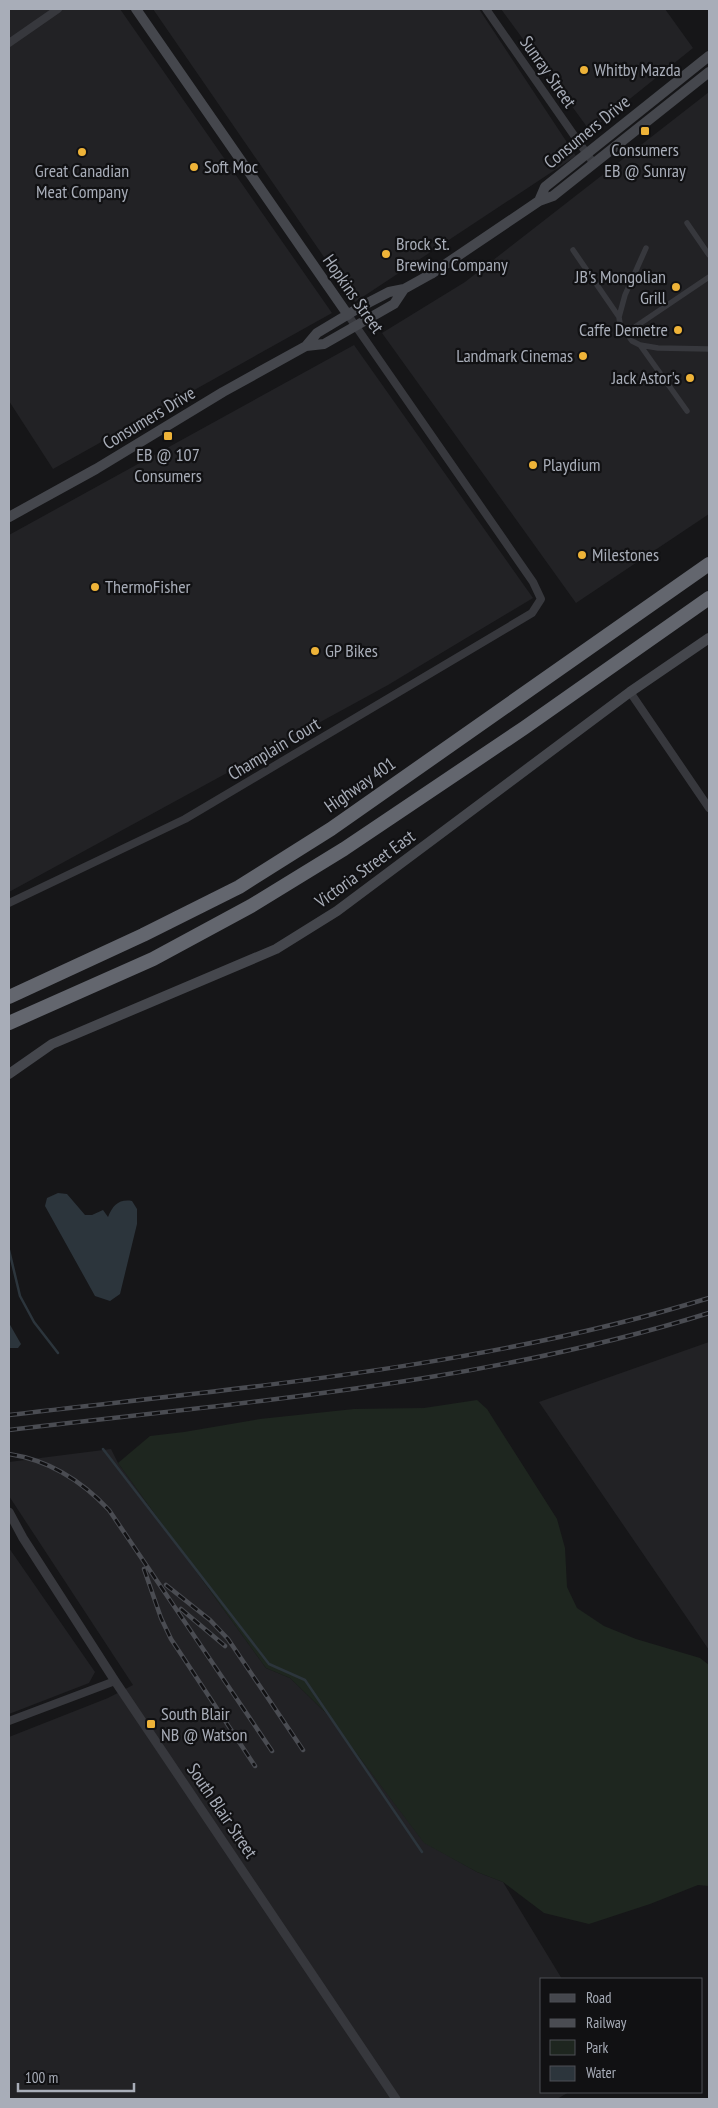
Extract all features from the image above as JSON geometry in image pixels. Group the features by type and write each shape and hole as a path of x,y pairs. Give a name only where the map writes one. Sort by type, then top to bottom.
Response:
{"highway":[{"name":"Highway 401","path":"9,997 143,935 240,887 331,828 709,564"},
{"path":"9,1023 153,958 251,906 344,849 516,734 709,598"}],"main road":[{"name":"Hopkins Street","path":"136,9 348,315"},
{"name":"Consumers Drive","path":"539,201 545,187 709,56"},
{"name":"Consumers Drive","path":"9,517 96,469 223,392 306,346 317,333 348,315 389,292 404,289 470,249 539,201 554,196 709,72"},
{"name":"Consumers Drive","path":"306,346 324,344 394,304 404,289"},
{"name":"Victoria Street East","path":"9,1074 52,1044 276,949 338,911 630,692 709,638"}],"street":[{"path":"9,43 58,9"},
{"name":"Sunray Street","path":"486,9 594,164"},
{"path":"687,223 709,255"},
{"path":"646,248 624,295 619,316 620,324 632,341 640,345 658,348 709,348"},
{"path":"572,250 619,316"},
{"path":"626,333 709,276"},
{"name":"Hopkins Street","path":"348,315 533,582 540,599"},
{"path":"640,345 687,411"},
{"name":"Champlain Court","path":"9,903 185,819 532,613 540,599"},
{"path":"630,692 709,808"},
{"name":"South Blair Street","path":"9,1512 23,1538 115,1681 396,2099"},
{"name":"South Blair Street","path":"9,1520 23,1538"},
{"path":"9,1721 115,1681"}],"shaded area":[{"path":"9,9 120,9 332,313 53,469 9,401"},
{"path":"153,9 479,9 576,156 355,302"},
{"path":"501,9 665,9 693,48 590,131"},
{"path":"709,92 709,514 576,603 382,333 465,282"},
{"path":"354,345 533,598 388,685 9,892 9,535"},
{"path":"709,1342 709,1650 539,1402"},
{"path":"111,1449 118,1463 266,1668 290,1678 326,1713 424,1842 477,1872 503,1882 561,1978 540,1978 540,2093 567,2093 557,2099 9,2099 9,1737 108,1698 133,1685 9,1496 9,1462"},
{"path":"9,1548 95,1672 89,1683 9,1714"}],"green space":[{"path":"477,1400 487,1409 557,1519 565,1548 567,1587 577,1608 604,1626 636,1639 700,1658 709,1665 709,1886 698,1885 650,1904 589,1924 544,1913 503,1882 477,1872 424,1843 326,1713 290,1678 266,1668 118,1463 150,1436 260,1419 354,1409 424,1408"}],"water":[{"path":"58,1193 67,1194 85,1215 92,1215 103,1210 108,1217 114,1206 123,1201 132,1201 137,1209 137,1224 120,1294 110,1301 95,1296 45,1206 47,1198"},
{"path":"9,1323 21,1344 18,1348 9,1348"}],"waterway":[{"path":"9,1250 20,1296 34,1322 58,1353"},
{"path":"103,1449 269,1664 305,1680 422,1852"}],"railway":[{"path":"9,1415 274,1384 450,1358 537,1342 623,1322 709,1298"},
{"path":"9,1430 362,1388 450,1374 537,1357 623,1337 709,1313"},
{"path":"9,1454 37,1461 64,1473 109,1510 272,1751"},
{"path":"144,1569 161,1618 171,1639 255,1766"},
{"path":"166,1585 210,1620 228,1639 303,1750"},
{"path":"181,1609 225,1646"}],"place":[{"name":"Whitby Mazda","path":"584,70"},
{"name":"Consumers EB @ Sunray","path":"645,131"},
{"name":"Great Canadian Meat Company","path":"82,152"},
{"name":"Soft Moc","path":"194,167"},
{"name":"Brock St. Brewing Company","path":"386,254"},
{"name":"JB's Mongolian Grill","path":"676,287"},
{"name":"Caffe Demetre","path":"678,330"},
{"name":"Landmark Cinemas","path":"583,356"},
{"name":"Jack Astor's","path":"690,378"},
{"name":"EB @ 107 Consumers","path":"168,436"},
{"name":"Playdium","path":"533,465"},
{"name":"Milestones","path":"582,555"},
{"name":"ThermoFisher","path":"95,587"},
{"name":"GP Bikes","path":"315,651"},
{"name":"South Blair NB @ Watson","path":"151,1724"}]}
